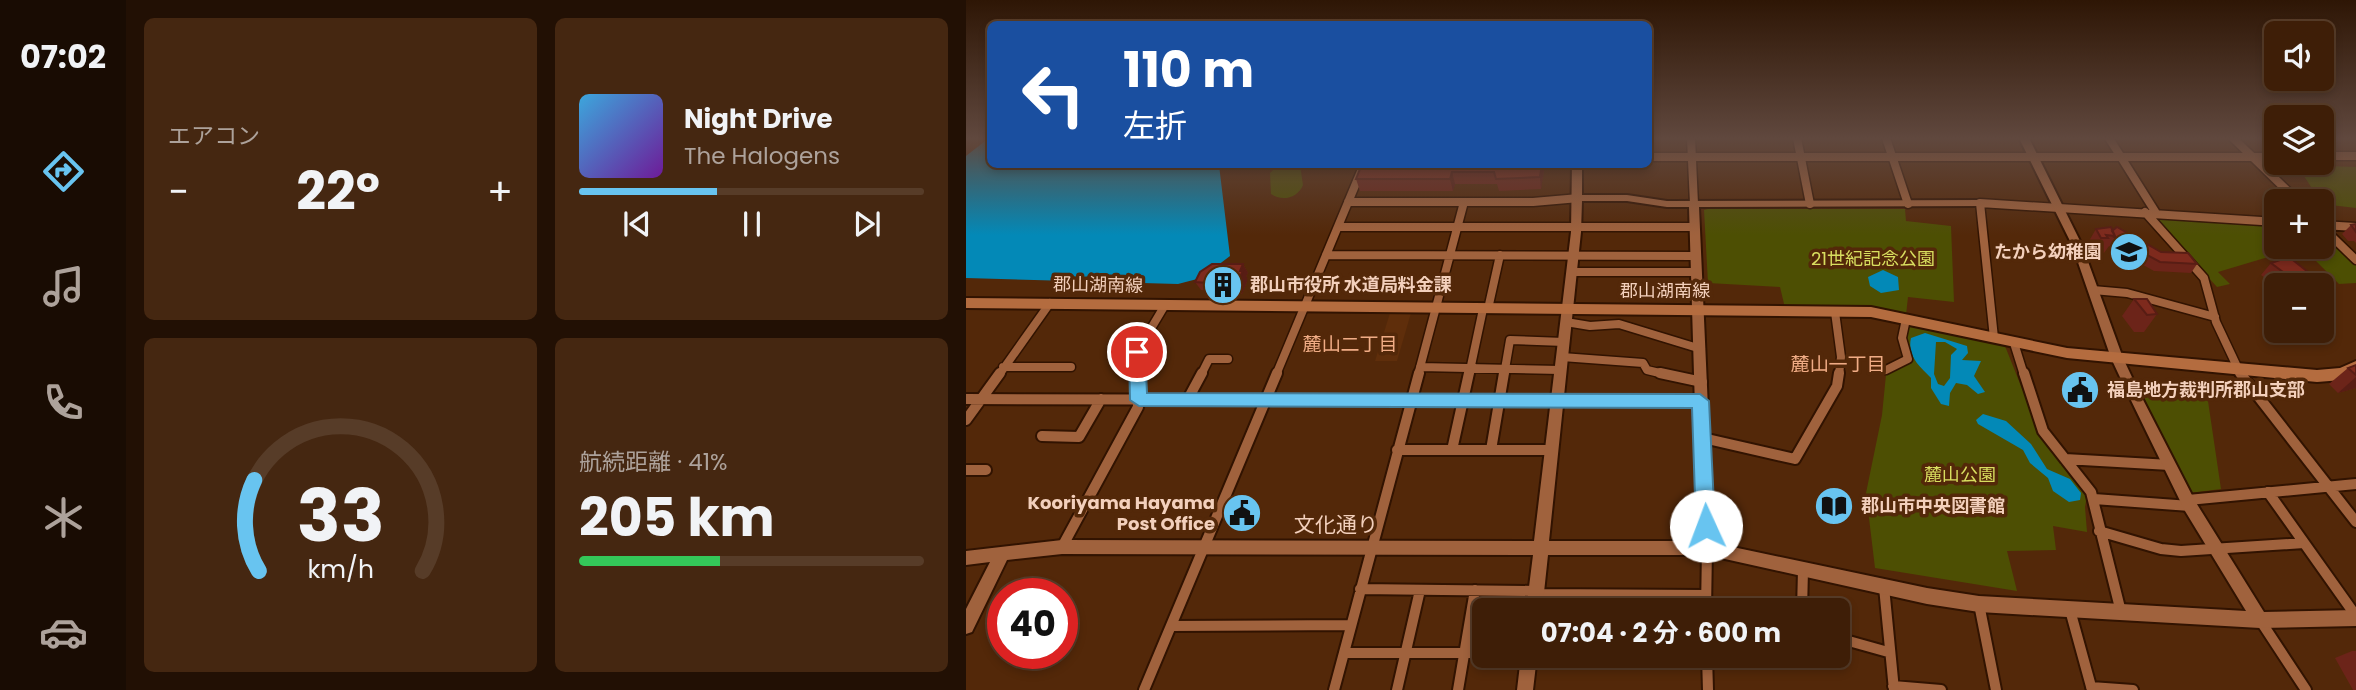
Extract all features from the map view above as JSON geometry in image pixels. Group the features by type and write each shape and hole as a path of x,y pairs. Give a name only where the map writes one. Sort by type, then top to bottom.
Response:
{"main road":[{"name":"郡山湖南線","path":"966,303 1485,309 1567,316 1699,311 1879,313 2014,343 2117,358 2332,376 2356,367"}],"street":[{"path":"1144,690 1361,170"},
{"path":"1535,598 1577,227 1577,170"},
{"path":"1360,589 1706,595 1701,349 1692,170"},
{"path":"1804,170 1810,204"},
{"path":"1896,170 1908,204"},
{"path":"2041,170 2060,206 2117,358 2189,503 2306,690"},
{"path":"2129,170 2156,213"},
{"path":"2269,170 2287,189"},
{"path":"1348,202 1578,198 1693,204 1980,203 2264,221"},
{"path":"1334,690 1464,202"},
{"path":"1980,203 1994,338"},
{"path":"2145,212 2204,278 2215,317 2237,369 2356,522"},
{"path":"2334,226 2356,227"},
{"path":"1338,227 1695,227"},
{"path":"2334,238 2356,260"},
{"path":"1326,255 1696,256"},
{"path":"1452,450 1461,400 1500,255"},
{"path":"1572,272 1697,272"},
{"path":"2093,290 2127,293 2215,317"},
{"path":"966,420 1050,303"},
{"path":"1062,547 1138,407 1137,352 1165,305"},
{"path":"1703,438 1795,459 1837,386 1841,356 1835,312"},
{"path":"1567,316 1590,326 1619,324 1701,349"},
{"path":"1886,370 1908,359 1902,338 1906,319"},
{"path":"1491,450 1510,340 1564,342"},
{"path":"2014,343 2043,430 2087,484 2094,499 2099,531 2121,614"},
{"path":"1188,399 1209,359 1228,359"},
{"path":"1420,367 1505,369 1561,364 1643,362 1647,370 1702,382"},
{"path":"1003,367 1071,367"},
{"path":"966,399 1700,401"},
{"path":"1042,436 1079,436 1101,400"},
{"path":"1397,450 1551,450"},
{"path":"2065,459 2170,465"},
{"path":"966,470 986,470"},
{"path":"2094,499 2189,503 2356,484"},
{"path":"2269,492 2356,617"},
{"path":"2099,531 2161,549 2217,551 2304,543"},
{"name":"文化通り","path":"966,558 1062,547 1373,545 1707,548 1884,587 1979,604 2260,620 2356,617"},
{"path":"966,626 1002,555"},
{"path":"1802,598 1803,570"},
{"path":"1884,587 1888,652 1894,688 1941,690"},
{"path":"1397,690 1420,590"},
{"path":"1458,690 1475,590"},
{"path":"1979,604 1996,690"},
{"path":"2070,610 2092,689 2133,690"},
{"path":"1171,626 1351,625"},
{"path":"1850,641 1888,652"},
{"path":"1344,653 1472,653"},
{"path":"1525,690 1528,668"},
{"path":"1707,668 1708,690"}],"shaded area":[{"path":"1390,313 1411,313 1397,361 1375,361"}],"green space":[{"path":"1273,170 1301,170 1303,185 1294,196 1280,198 1271,194 1270,173"},
{"path":"2334,170 2356,170 2356,208 2334,205 2334,189 2312,189 2303,175 2334,175"},
{"name":"21世紀記念公園","path":"1905,209 1906,221 1951,226 1954,302 1908,297 1906,315 1785,308 1780,287 1708,283 1704,210"},
{"path":"2153,217 2264,224 2264,258 2218,272 2230,284 2217,287"},
{"path":"2334,243 2356,264 2356,283 2339,284 2334,279 2334,273 2328,273 2314,259 2334,259"},
{"name":"麓山公園","path":"1907,326 2005,346 2041,436 2087,495 2087,532 2053,526 2056,550 2007,551 2017,591 1875,568 1866,493 1882,415 1886,375 1911,359 1904,337"},
{"path":"2136,381 2190,386 2208,401 2221,489 2190,493"}],"water":[{"path":"966,170 1220,170 1230,256 1201,278 1178,284 966,278"},
{"path":"1883,270 1898,277 1899,290 1881,293 1870,286 1868,277"},
{"path":"1925,333 1967,346 1968,353 1962,360 1981,361 1974,376 1985,392 1978,394 1967,385 1956,383 1950,393 1949,406 1941,404 1931,388 1931,378 1912,355 1911,338","holes":["1936,342 1945,342 1957,349 1951,355 1950,378 1944,386 1938,384 1934,374"]},
{"path":"1983,414 2006,421 2031,444 2047,469 2070,479 2081,493 2080,500 2069,502 2053,491 2048,478 2030,463 2023,450 1978,424 1976,420"}],"building":[{"path":"1360,170 1541,170 1540,177 1496,179 1494,172 1452,172 1450,179 1356,179"},
{"path":"2111,227 2115,236 2106,235 2108,238 2101,238 2096,229"},
{"path":"2117,227 2161,252 2188,253 2197,264 2160,262 2114,237 2112,231"},
{"path":"2292,259 2308,272 2284,273 2271,263"},
{"path":"1212,264 1243,264 1240,271 1243,271 1236,285 1195,282 1200,272"},
{"path":"2134,299 2147,299 2157,314 2147,315"},
{"path":"2356,365 2356,375 2348,368"}],"place":[{"name":"たから幼稚園","path":"2129,252"},
{"name":"郡山市役所 水道局料金課","path":"1223,285"},
{"name":"福島地方裁判所郡山支部","path":"2080,390"},
{"name":"郡山市中央図書館","path":"1834,506"},
{"name":"Kooriyama Hayama Post Office","path":"1242,513"}],"district":[{"name":"麓山二丁目","path":"1350,344"},
{"name":"麓山一丁目","path":"1838,364"}],"route":[{"path":"1137,352 1139,400 1700,401 1706,526"}]}
